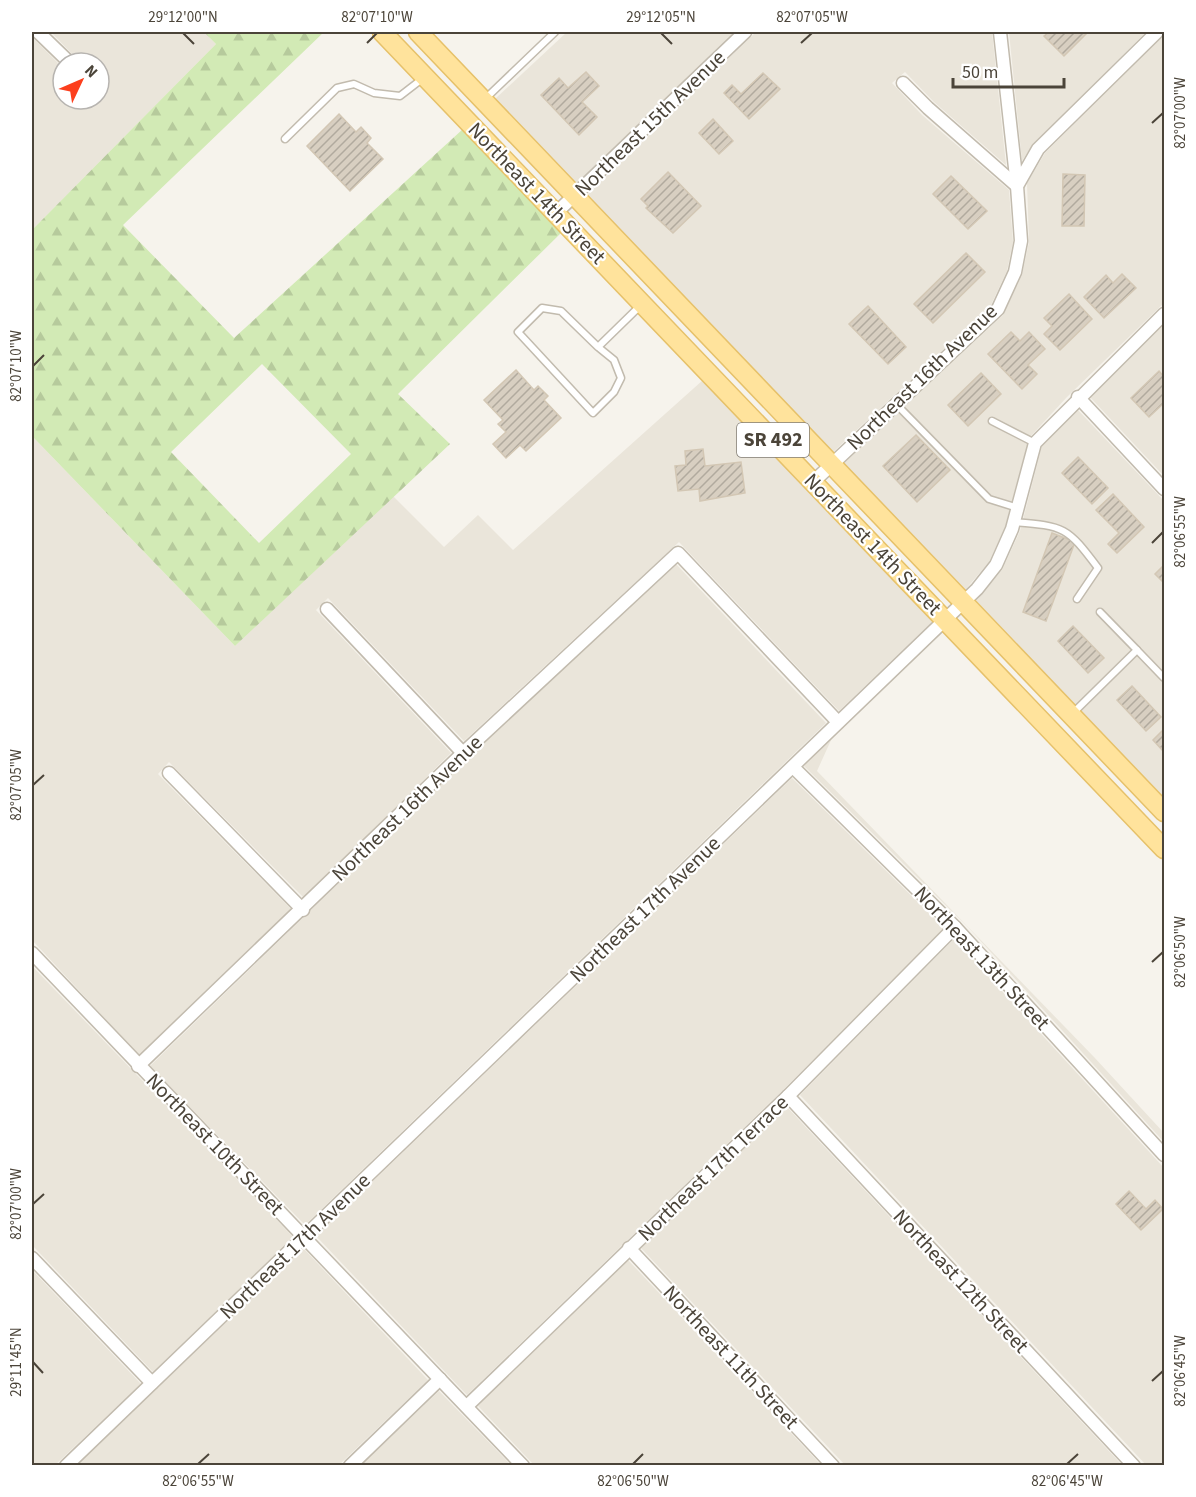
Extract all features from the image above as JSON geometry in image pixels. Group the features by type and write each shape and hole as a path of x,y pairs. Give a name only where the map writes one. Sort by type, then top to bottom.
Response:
{"main road":[{"name":"Northeast 14th Street","path":"382,32 1164,849"},
{"name":"Northeast 14th Street","path":"418,32 1163,807"}],"street":[{"path":"38,32 58,51"},
{"name":"Northeast 15th Avenue","path":"556,213 745,32"},
{"name":"Northeast 16th Avenue","path":"813,482 998,309 1015,272 1021,241 1000,32"},
{"path":"903,83 1017,186 1038,149 1157,32"},
{"name":"Northeast 17th Avenue","path":"66,1466 964,602 996,565 1014,522 1035,443 1078,397 1164,314"},
{"path":"1078,397 1164,489"},
{"name":"Northeast 16th Avenue","path":"138,1066 303,910 463,753 678,553 838,722"},
{"path":"327,609 463,753"},
{"name":"Northeast 13th Street","path":"793,766 955,927 1164,1155"},
{"path":"169,773 303,910"},
{"name":"Northeast 17th Terrace","path":"467,1406 788,1096 955,927"},
{"name":"Northeast 10th Street","path":"32,953 523,1466"},
{"name":"Northeast 12th Street","path":"788,1096 1134,1466"},
{"name":"Northeast 11th Street","path":"629,1248 833,1466"},
{"path":"32,1258 152,1383"},
{"path":"350,1466 440,1379"}],"lane":[{"path":"484,100 555,32"},
{"path":"285,139 337,88 354,84 374,93 400,96 425,77"},
{"path":"598,347 643,304"},
{"path":"542,308 561,311 598,347 614,360 621,378 614,392 593,413 518,332 542,308"},
{"path":"896,404 989,499 1018,508"},
{"path":"992,421 1035,443"},
{"path":"1014,522 1054,525 1076,538 1098,568 1077,599"},
{"path":"1100,612 1164,678"},
{"path":"1072,714 1137,650"}],"shaded area":[{"path":"51,32 204,32 216,44 32,230 32,37 51,56 51,111 111,111 111,51 69,51"},
{"path":"567,32 734,32 576,184 495,99"},
{"path":"756,32 992,32 1006,165 934,102 905,72 892,83 922,115 1009,190 1013,242 1007,271 991,305 832,453 587,195"},
{"path":"1009,32 1146,32 1033,144 1022,161"},
{"path":"1164,35 1164,303 1067,397 1029,438 1005,527 989,562 965,590 843,464 1003,315 1022,275 1029,242 1027,183 1045,153"},
{"path":"1164,324 1164,476 1089,396"},
{"path":"703,380 934,620 839,711 679,542 464,741 328,598 316,610 451,753 304,898 169,762 158,774 292,910 139,1055 32,940 32,436 235,646 393,496 444,547 478,515 513,550"},
{"path":"1077,409 1164,501 1164,799 976,601 1002,570 1020,531 1042,446"},
{"path":"676,564 826,723 305,1225 150,1066 468,758"},
{"path":"832,738 817,771 1094,1057 1164,1133 1164,1142 967,926 804,766"},
{"path":"792,778 944,928 783,1090 467,1395 316,1236"},
{"path":"954,939 1164,1168 1164,1465 1146,1465 800,1095"},
{"path":"32,966 293,1237 153,1372 32,1245"},
{"path":"787,1107 1122,1465 845,1465 641,1248"},
{"path":"303,1248 428,1380 339,1465 77,1465"},
{"path":"628,1260 821,1465 534,1465 478,1406"},
{"path":"32,1270 141,1384 55,1465 32,1465"},
{"path":"439,1391 511,1465 361,1465"}],"green space":[{"path":"204,32 324,32 123,225 234,338 463,129 562,232 398,394 450,444 235,646 32,436 32,230 216,44","holes":["262,364 351,454 259,543 171,452"]}],"building":[{"path":"1049,32 1087,33 1064,56 1044,36"},
{"path":"586,72 599,86 582,102 597,117 579,135 541,95 559,78 568,88"},
{"path":"763,73 780,89 749,119 724,93 732,85 741,94"},
{"path":"339,114 356,132 361,127 371,138 367,143 383,159 350,191 307,146"},
{"path":"713,119 733,141 719,154 699,133"},
{"path":"668,172 701,206 673,233 646,208 648,206 641,199"},
{"path":"1063,174 1085,175 1084,226 1062,226"},
{"path":"951,176 987,211 968,229 933,194"},
{"path":"966,253 985,272 933,323 914,304"},
{"path":"1122,274 1136,288 1104,318 1084,297 1106,275 1113,283"},
{"path":"1069,294 1092,319 1060,350 1044,334 1052,326 1044,318"},
{"path":"868,306 906,347 888,364 849,324"},
{"path":"1011,332 1020,341 1029,332 1045,349 1028,365 1037,374 1022,389 988,354"},
{"path":"516,370 534,390 538,386 548,396 544,400 561,418 526,451 520,445 506,458 493,444 506,432 498,424 503,420 484,400"},
{"path":"1159,371 1164,377 1164,403 1149,417 1131,398"},
{"path":"981,373 1001,394 968,426 948,405"},
{"path":"916,435 950,470 917,502 883,466"},
{"path":"703,449 705,466 741,462 745,493 700,501 699,489 678,491 675,466 686,465 685,451"},
{"path":"1078,457 1108,488 1092,504 1062,473"},
{"path":"1113,494 1144,527 1117,553 1108,544 1119,533 1096,510"},
{"path":"1052,533 1075,542 1046,621 1023,612"},
{"path":"1164,565 1164,583 1155,574"},
{"path":"1073,626 1104,658 1088,673 1058,641"},
{"path":"1132,686 1161,717 1146,731 1117,700"},
{"path":"1164,729 1164,752 1153,740"},
{"path":"1129,1191 1146,1209 1155,1200 1163,1209 1141,1230 1116,1204"}]}
